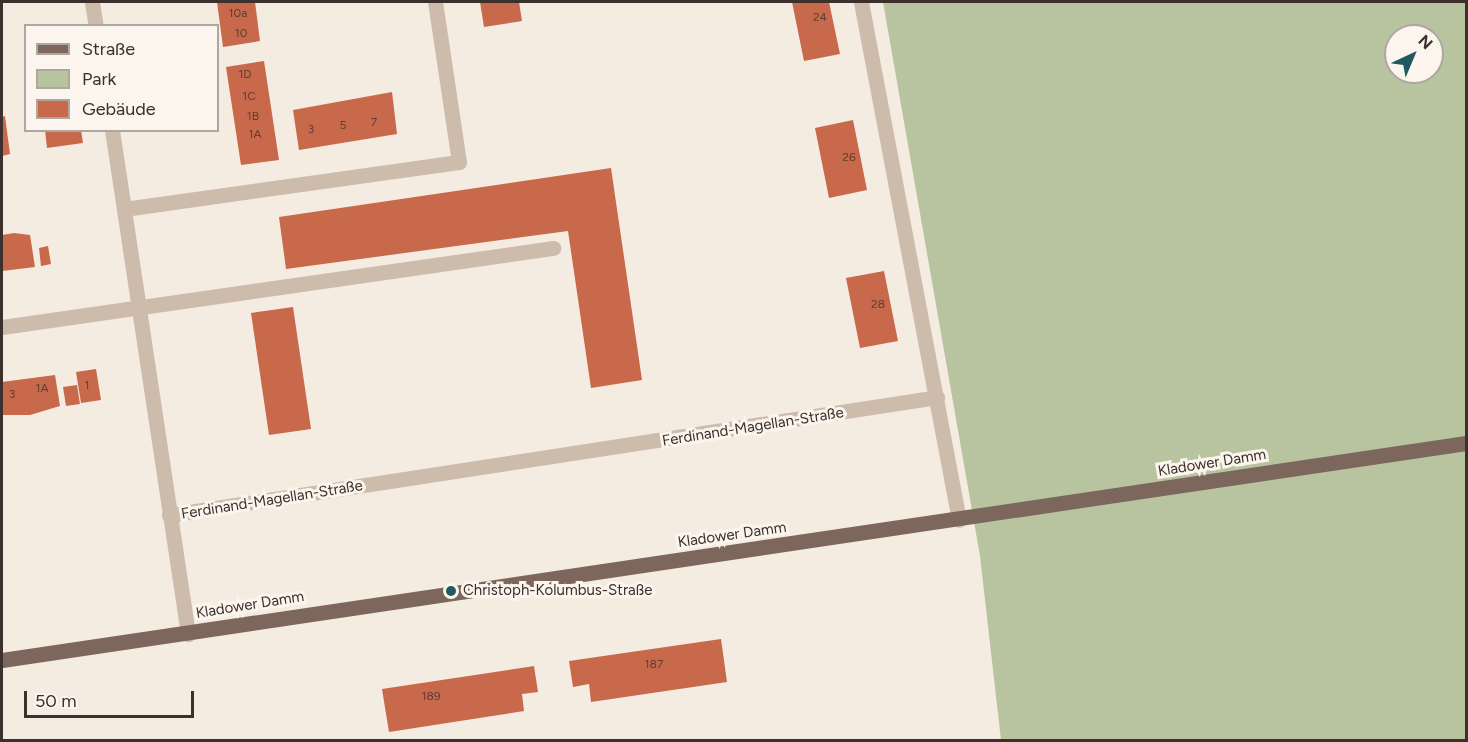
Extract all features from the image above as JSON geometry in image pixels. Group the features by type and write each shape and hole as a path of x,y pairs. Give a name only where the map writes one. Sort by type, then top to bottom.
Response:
{"main road":[{"name":"Kladower Damm","path":"2,660 1467,443"}],"street":[{"path":"92,2 96,24"},
{"path":"124,209 459,162 435,2"},
{"path":"861,2 959,520"},
{"path":"112,132 188,634"},
{"path":"2,327 553,248"},
{"name":"Ferdinand-Magellan-Straße","path":"169,515 937,397"}],"green space":[{"path":"883,2 1466,2 1466,740 1001,740 980,556"}],"building":[{"path":"217,2 255,2 260,41 223,47"},
{"path":"480,2 519,2 522,21 484,27"},
{"path":"792,2 829,2 840,54 804,61"},
{"path":"264,61 279,160 241,165 226,67"},
{"path":"392,92 397,134 299,150 293,110"},
{"path":"5,116 10,154 2,156 2,117"},
{"path":"853,120 867,190 829,198 815,128"},
{"path":"45,132 81,132 83,143 47,148"},
{"path":"611,168 642,380 591,388 568,231 286,269 279,217"},
{"path":"14,233 30,235 35,267 2,271 2,235"},
{"path":"48,246 51,264 41,266 39,248"},
{"path":"884,271 898,341 860,348 846,278"},
{"path":"293,307 311,429 269,435 251,313"},
{"path":"96,369 101,400 81,403 76,372"},
{"path":"55,375 60,406 30,415 2,415 2,382"},
{"path":"77,385 80,404 66,406 63,387"},
{"path":"721,639 727,682 591,702 589,684 573,687 569,661"},
{"path":"534,666 538,692 522,694 524,711 389,732 382,689"}],"place":[{"name":"Christoph-Kolumbus-Straße","path":"451,591"}]}
